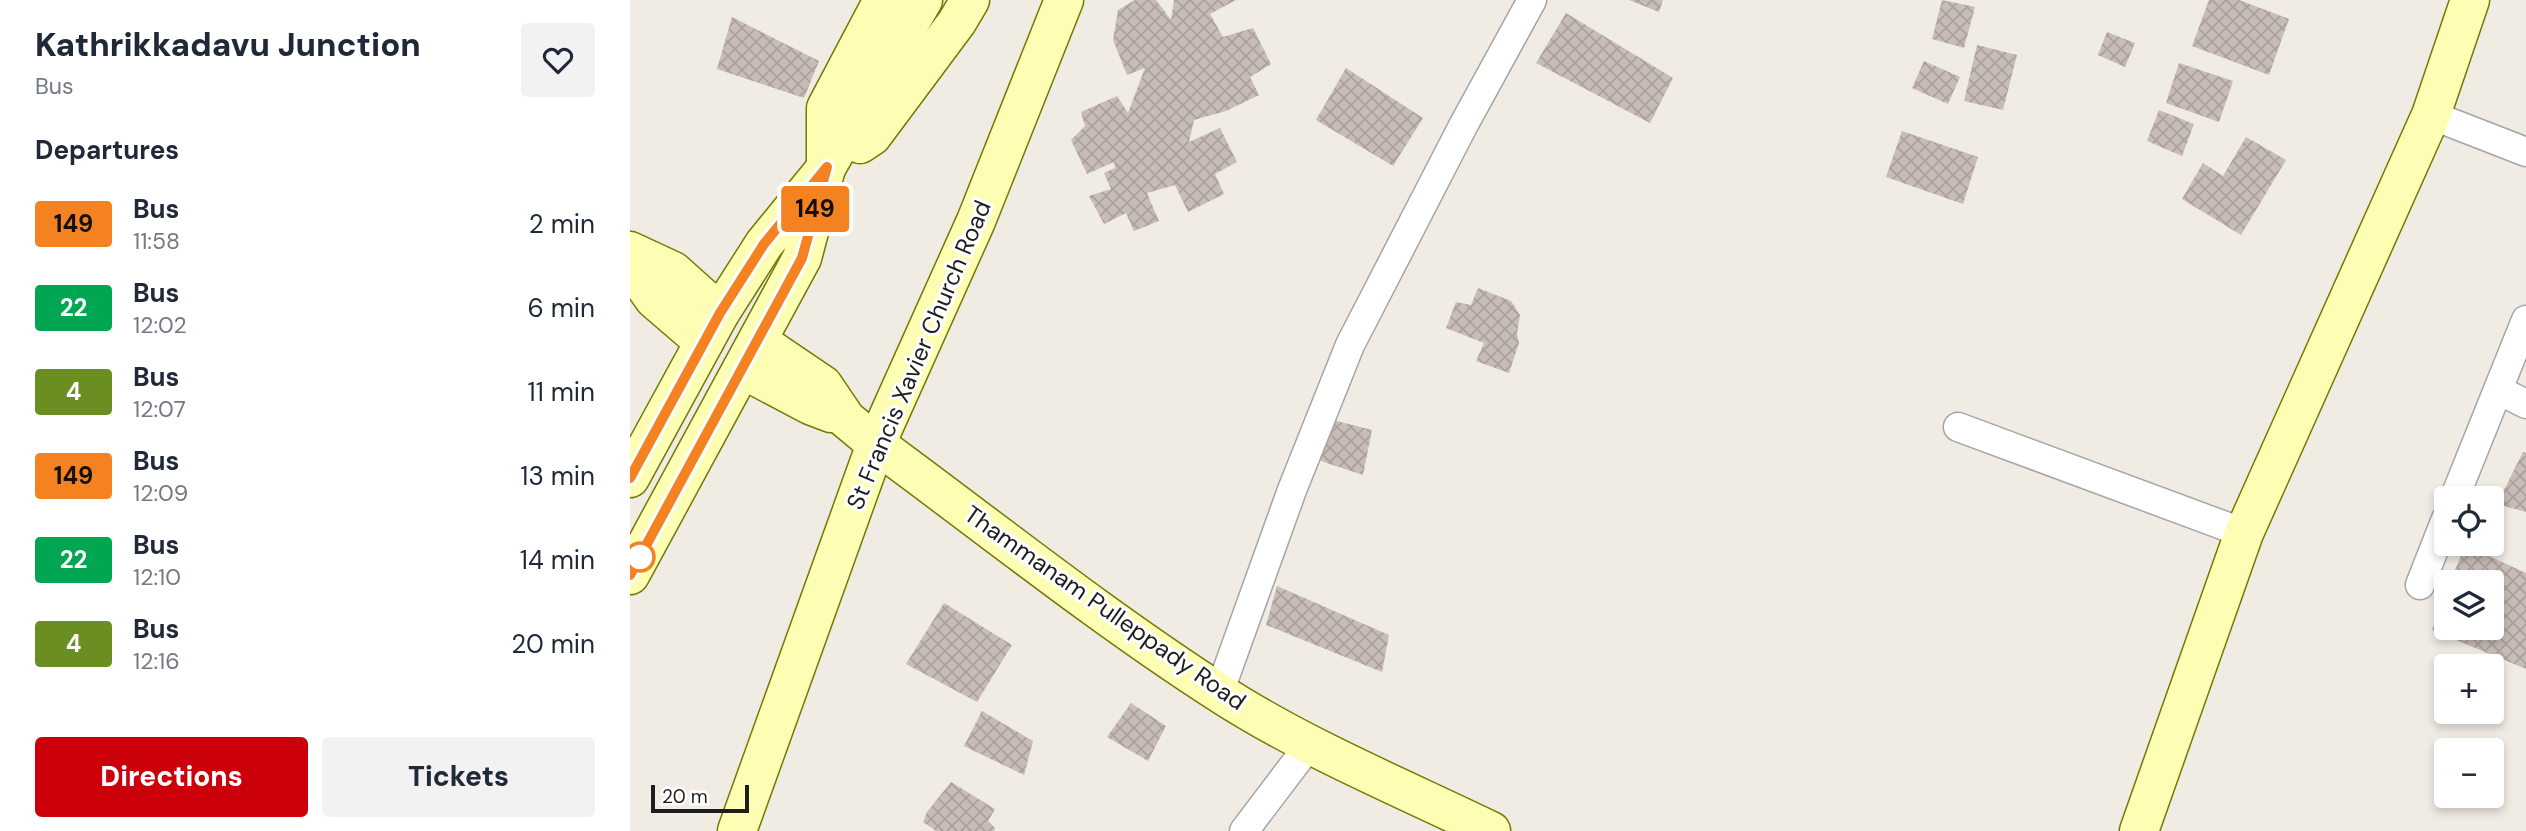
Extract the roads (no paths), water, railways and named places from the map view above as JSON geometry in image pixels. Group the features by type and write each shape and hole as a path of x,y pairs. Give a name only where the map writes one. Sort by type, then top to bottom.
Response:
{"street":[{"path":"630,575 802,258 827,167 826,108 883,0"},
{"path":"630,478 712,327 764,244 827,167 923,0"},
{"path":"827,167 872,136 957,22 970,0"},
{"name":"St Francis Xavier Church Road","path":"737,831 876,444 976,222 1063,0"},
{"path":"1219,693 1292,490 1350,345 1463,126 1532,0"},
{"path":"2139,831 2244,533 2431,115 2470,0"},
{"path":"2431,115 2526,152"},
{"path":"630,251 673,271 712,327"},
{"path":"630,265 654,299 712,327"},
{"path":"2459,486 2526,320"},
{"name":"Thammanam Pulleppady Road","path":"750,355 810,405 846,419 1101,610 1219,693 1310,744 1492,831"},
{"path":"2498,390 2526,404"},
{"path":"1958,427 2244,533"},
{"path":"2420,585 2434,549"},
{"path":"1244,831 1310,744"}]}
